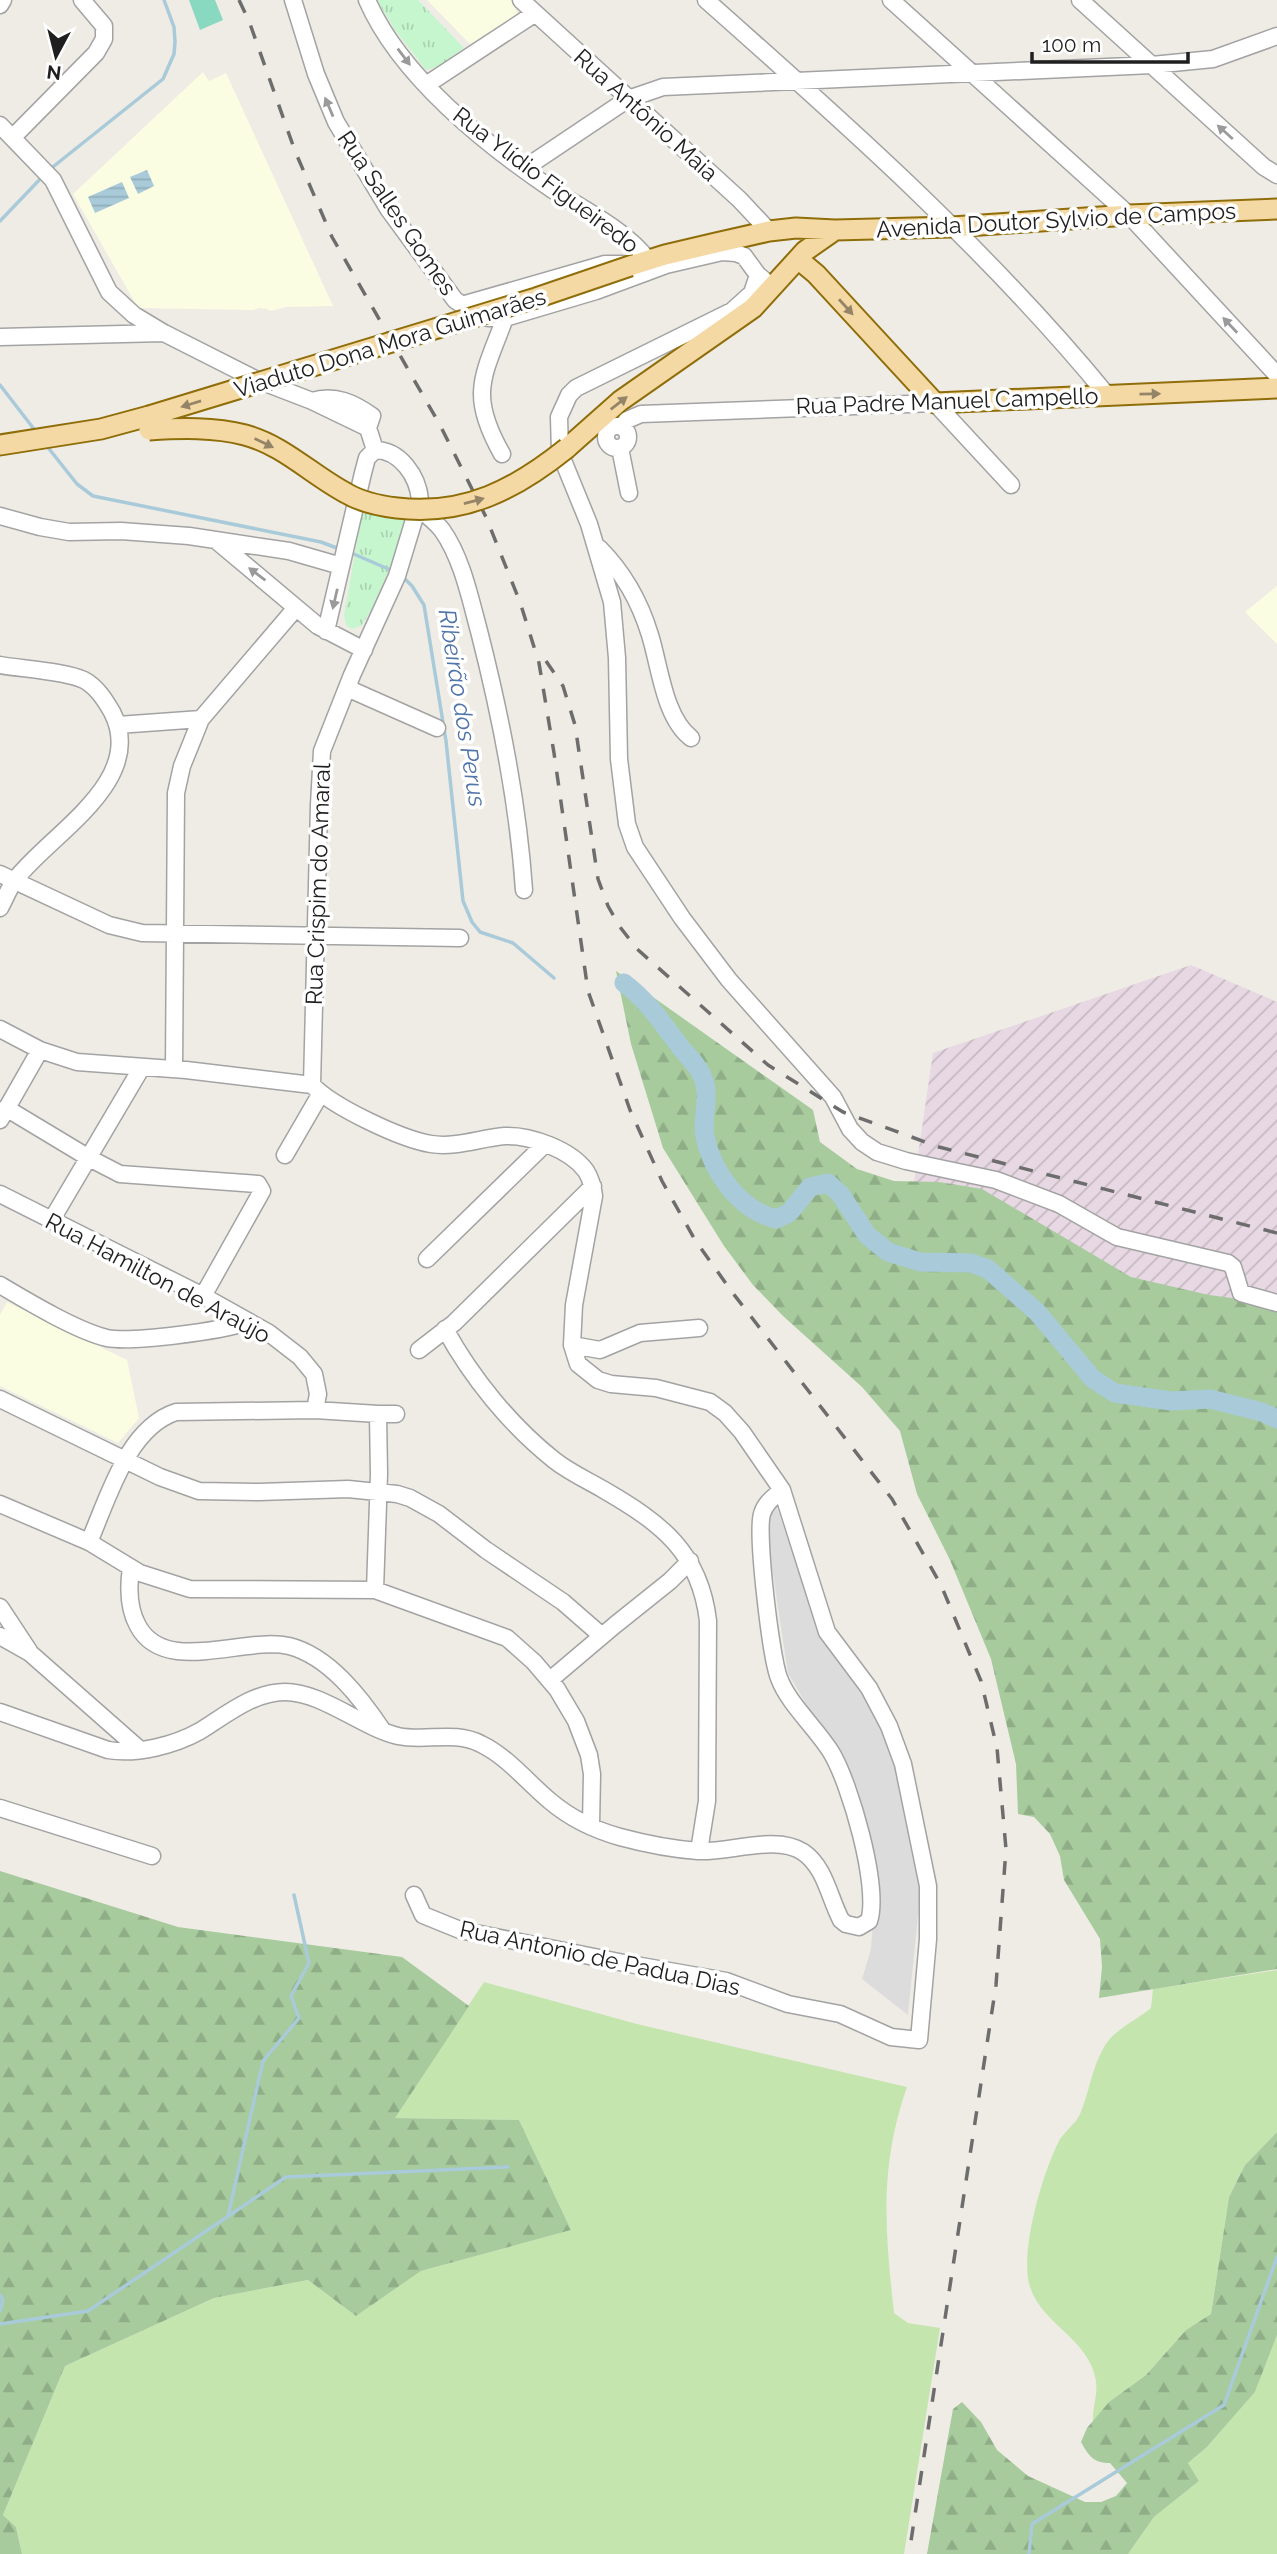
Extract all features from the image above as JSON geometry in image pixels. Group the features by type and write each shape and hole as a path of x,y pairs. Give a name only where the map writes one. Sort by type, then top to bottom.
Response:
{"main road":[{"name":"Avenida Doutor Sylvio de Campos","path":"637,264 769,231 796,228 835,230 953,227 1129,215 1277,209"},
{"path":"0,455 101,429 149,423 175,428 216,429 264,442 347,494 385,506 426,510 474,503 506,490 544,467 620,401 750,310 767,296 798,259 820,239 835,230"},
{"path":"798,259 816,274 935,403"},
{"name":"Viaduto Dona Mora Guimarães","path":"149,423 263,382 637,264"},
{"name":"Rua Padre Manuel Campello","path":"935,403 1277,388"},
{"path":"0,445 32,446"}],"street":[{"path":"0,5 3,0"},
{"path":"14,138 102,44 104,26 82,0"},
{"name":"Rua Salles Gomes","path":"293,0 316,74 335,122 389,210 452,296 462,305"},
{"name":"Rua Ylídio Figueiredo","path":"367,0 390,39 426,85 482,138 623,236 637,264"},
{"name":"Rua Antônio Maia","path":"521,0 740,200 769,231"},
{"path":"706,0 953,227 1045,323 1107,395"},
{"path":"891,0 1129,215 1277,375"},
{"path":"1080,0 1254,159 1277,175"},
{"path":"426,85 534,14"},
{"path":"524,169 628,99 663,87 1152,65 1213,59 1277,36"},
{"path":"0,125 53,180 109,292 123,307 164,333 263,382 312,401 328,397 349,402 372,416 368,428 375,450"},
{"path":"462,305 488,318 505,318 596,291 666,265 722,253 744,256 758,275 767,281 778,280"},
{"name":"Avenida Doutor Sylvio de Campos","path":"462,305 605,264 637,264"},
{"path":"758,275 752,293 732,311 576,388 569,395 559,417 560,453 597,546 612,602 617,658 619,758 627,824 635,847 675,909 729,980 834,1097 850,1129 862,1142 877,1152 906,1161 1009,1185 1059,1204 1117,1237 1228,1263 1233,1267 1241,1293 1277,1303"},
{"path":"502,454 482,407 480,391 505,318"},
{"path":"0,337 164,333"},
{"path":"935,403 1011,485"},
{"name":"Rua Padre Manuel Campello","path":"629,493 620,448 609,445 606,438 611,428 622,427 627,420 642,414 935,403"},
{"path":"375,450 394,454 407,468 419,492 418,508 443,531 455,553 470,598 502,724 512,773 524,890"},
{"path":"326,631 367,458 375,450"},
{"name":"Rua Crispim do Amaral","path":"317,1089 316,936 321,760 347,688 408,545 418,508"},
{"path":"0,516 69,532 155,533 289,551 342,564"},
{"path":"218,542 270,584 295,609 326,631 364,650"},
{"path":"597,546 631,588 649,632 671,711 678,724 691,738"},
{"path":"174,1069 176,793 182,766 201,719 295,609"},
{"path":"0,665 84,680 105,701 118,725 119,748 116,767 107,784 84,811 7,877 0,908"},
{"path":"347,688 438,728"},
{"path":"118,725 201,719"},
{"path":"7,877 109,925 142,933 460,938"},
{"path":"0,1029 40,1050 69,1061 174,1069 317,1089 377,1124 419,1142 449,1144 516,1136 545,1144 576,1161 585,1170 593,1186 593,1208 574,1306 572,1345 578,1364 598,1380 687,1395 717,1407 742,1432 782,1490 768,1503 761,1518 766,1592 776,1666 782,1685 824,1741 845,1780 852,1801 872,1899 869,1921 859,1927 841,1920 821,1872 802,1851 776,1844 699,1851 651,1844 591,1826 558,1808 483,1744 463,1738 401,1736 383,1731 302,1694 276,1693 242,1704 198,1732 176,1742 139,1749 108,1750 0,1712"},
{"path":"40,1050 3,1114 120,1174 258,1184 262,1191 203,1296"},
{"path":"51,1221 142,1067"},
{"path":"285,1155 317,1089"},
{"path":"427,1259 545,1144"},
{"path":"419,1350 445,1329 593,1186"},
{"name":"Rua Hamilton de Araújo","path":"0,1194 203,1296 269,1334 300,1357 314,1374 318,1394 315,1410"},
{"path":"0,1285 82,1328 113,1339 232,1327 246,1322"},
{"path":"572,1345 600,1350 640,1333 698,1328"},
{"path":"445,1329 507,1417 555,1461 627,1503 652,1522 678,1544 690,1561 705,1598 708,1621 708,1801 699,1851"},
{"path":"0,1399 160,1477 199,1491 348,1489 410,1498 439,1514 486,1550 563,1602 602,1636"},
{"path":"89,1542 125,1460 139,1438 152,1424 176,1412 315,1410 396,1414"},
{"path":"375,1590 377,1414"},
{"name":"Rua Antonio de Padua Dias","path":"414,1895 423,1915 460,1930 624,1964 726,1981 788,2004 840,2014 891,2038 919,2040 929,1898 903,1764 889,1726 869,1688 827,1632 782,1490"},
{"path":"0,1504 89,1542 131,1568 172,1585 190,1589 375,1590 507,1638 550,1680 576,1721 589,1755 592,1774 591,1826"},
{"path":"550,1680 670,1581 690,1561"},
{"path":"131,1568 129,1596 134,1619 143,1634 156,1645 184,1652 273,1644 291,1647 323,1663 350,1689 383,1731"},
{"path":"0,1607 30,1653"},
{"path":"0,1636 30,1653 139,1749"},
{"path":"0,1808 152,1856"}],"shaded area":[{"path":"427,0 511,0 518,14 470,44"},
{"path":"203,72 209,81 226,73 333,306 286,307 271,311 259,308 138,308 73,194"},
{"path":"1277,586 1277,644 1245,612"},
{"path":"1191,965 1277,1002 1277,1300 1203,1299 908,1223 933,1053"},
{"path":"7,1302 127,1360 139,1418 118,1443 0,1386 0,1315"},
{"path":"776,1505 819,1633 864,1693 890,1747 920,1895 908,2015 862,1979 871,1949 876,1882 849,1778 788,1673 767,1535 769,1511"}],"green space":[{"path":"189,0 215,0 223,20 200,30"},
{"path":"377,0 418,0 464,48 437,67 426,70 395,30"},
{"path":"363,508 411,519 372,609 361,626 351,629 346,625 344,615"},
{"path":"616,971 813,1110 820,1142 857,1169 894,1181 939,1182 982,1189 1131,1277 1209,1295 1277,1304 1277,1969 1099,1998 1102,1967 1100,1939 1064,1880 1060,1856 1050,1834 1034,1817 1018,1814 1016,1764 991,1659 950,1560 917,1494 900,1431 862,1387 783,1316 753,1285 724,1246 663,1148 631,1044"},
{"path":"0,1871 178,1927 402,1957 469,2006 395,2118 519,2120 571,2230 421,2271 356,2316 308,2280 214,2298 65,2366 3,2515 16,2527 22,2554 0,2554"},
{"path":"1277,1970 1277,2132 1245,2165 1229,2197 1211,2314 1186,2330 1146,2375 1109,2402 1093,2422 1096,2381 1092,2366 1085,2354 1036,2300 1027,2272 1034,2214 1052,2157 1060,2139 1080,2114 1096,2064 1107,2042 1151,2008 1153,1989"},
{"path":"484,1982 637,2024 907,2087 898,2116 888,2172 888,2254 894,2313 908,2323 940,2328 904,2554 22,2554 16,2527 3,2515 65,2366 214,2298 308,2280 356,2316 421,2271 571,2230 519,2120 394,2118"},
{"path":"1277,2132 1277,2335 1255,2392 1207,2447 1188,2463 1199,2481 1154,2517 1128,2554 927,2554 953,2409 962,2402 981,2422 997,2450 1028,2476 1085,2502 1101,2502 1116,2496 1127,2483 1110,2463 1092,2458 1081,2442 1087,2428 1109,2402 1146,2375 1186,2330 1211,2314 1229,2197 1245,2165"},
{"path":"1277,2335 1277,2554 1128,2554 1154,2517 1199,2481 1188,2463 1207,2447 1255,2392"}],"water":[{"path":"147,170 154,186 138,194 130,177"},
{"path":"122,182 129,198 95,213 88,197"}],"waterway":[{"name":"Ribeirão dos Perus","path":"49,170 163,79 174,54 175,42 174,27 164,0"},
{"name":"Ribeirão dos Perus","path":"0,221 44,175"},
{"name":"Ribeirão dos Perus","path":"0,385 37,433"},
{"name":"Ribeirão dos Perus","path":"46,445 77,484 93,496 321,542 342,550"},
{"name":"Ribeirão dos Perus","path":"349,552 393,571"},
{"name":"Ribeirão dos Perus","path":"403,577 424,605 446,741 463,901 472,922 480,932 513,943 554,978"},
{"name":"Ribeirão dos Perus","path":"624,983 648,1005 699,1070 706,1093 705,1137 714,1164 730,1188 751,1207 776,1219 789,1213 810,1187 828,1183 841,1195 867,1235 888,1252 920,1262 971,1263 988,1269 1037,1312 1093,1379 1115,1393 1171,1401 1210,1399 1262,1412 1277,1419"},
{"path":"228,2216 263,2061 299,2018 291,1996 309,1963 294,1895"},
{"path":"0,2324 88,2311 286,2177 508,2167"},
{"path":"1029,2554 1032,2524 1224,2405 1277,2257"},
{"path":"0,2295 3,2300 0,2311"}],"railway":[{"path":"239,0 295,151 332,237 440,425 486,517 520,602 539,663 588,991 630,1110 662,1181 695,1240 892,1499 941,1585 981,1681 997,1748 1006,1849 996,1985 909,2554"},
{"path":"546,661 563,686 575,725 598,879 608,906 637,949 768,1065 843,1112 939,1147 1277,1233"}]}
